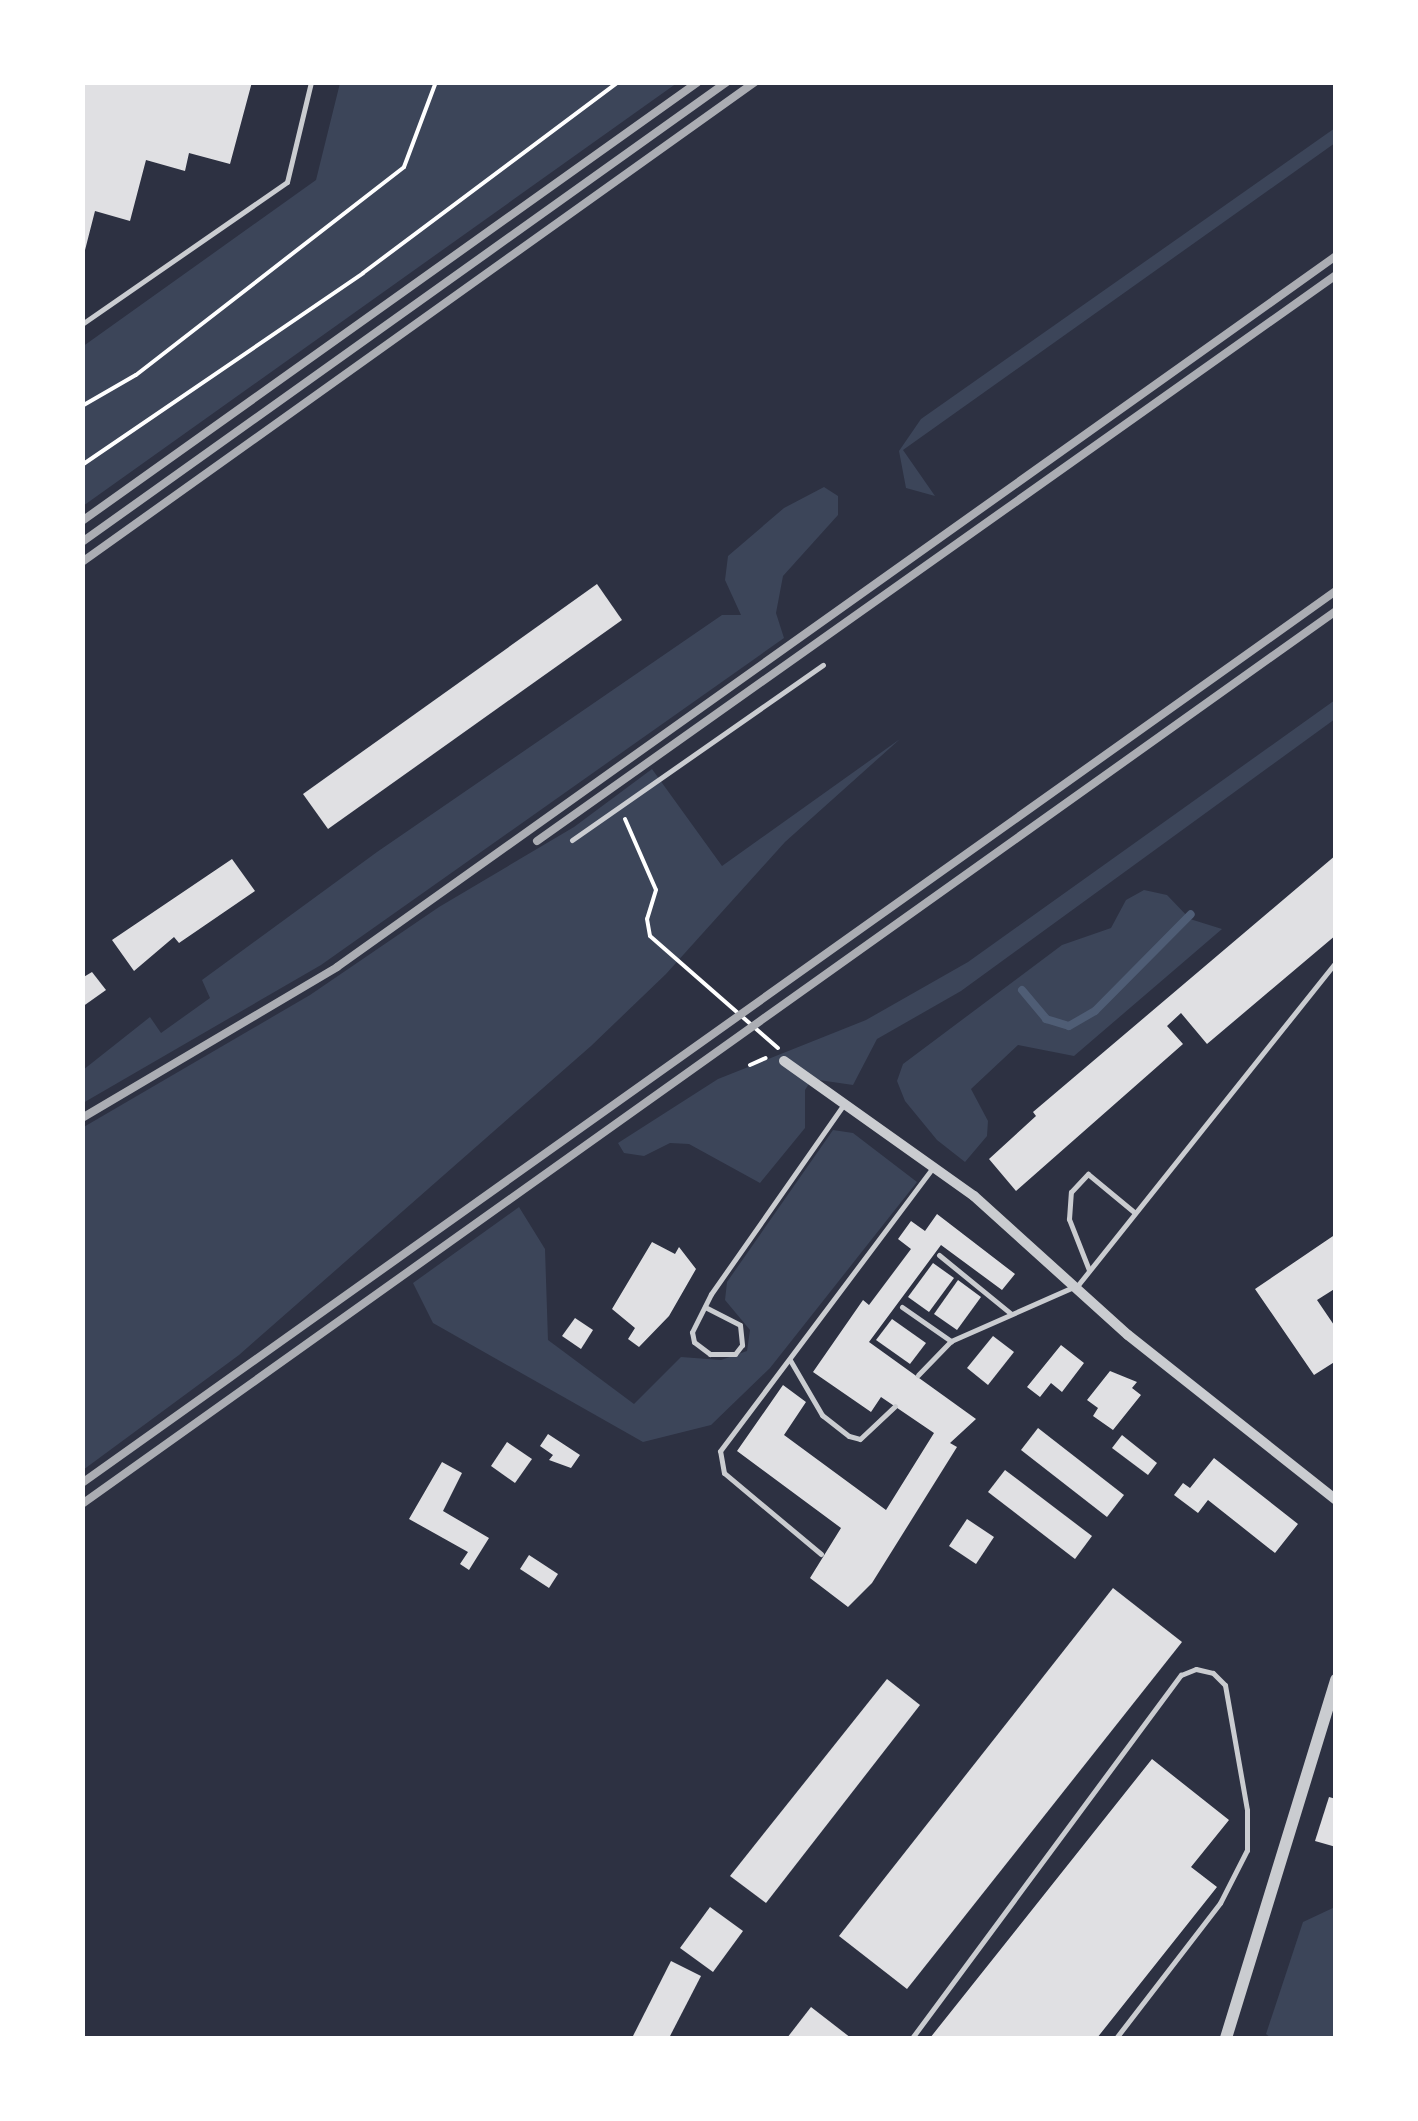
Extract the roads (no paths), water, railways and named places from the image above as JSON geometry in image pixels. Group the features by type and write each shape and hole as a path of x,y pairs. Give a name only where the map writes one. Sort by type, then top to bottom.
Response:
{"street":[{"path":"783,1056 842,1107 932,1169 1078,1286 1164,1366 1336,1500"},
{"path":"1226,2038 1336,1680"}],"lane":[{"path":"82,324 287,182 311,82"},
{"path":"572,840 823,665"},
{"path":"918,1374 951,1341 1010,1313 1052,1302 1078,1286 1336,962"},
{"path":"705,1308 740,1325 742,1346 735,1354 710,1354 694,1342 705,1308 842,1107"},
{"path":"821,1554 724,1473 718,1461 932,1169"},
{"path":"1089,1270 1069,1220 1071,1192 1088,1174 1134,1212"},
{"path":"939,1255 1010,1313"},
{"path":"902,1307 951,1341"},
{"path":"790,1360 822,1414 849,1436 860,1439 895,1406"},
{"path":"912,2038 1181,1675 1196,1668 1213,1673 1225,1686 1247,1810 1247,1850 1220,1902 1116,2038"},
{"path":"494,2038 516,2038"}],"waterway":[{"path":"1022,990 1046,1019 1069,1026 1095,1011 1191,914"}],"railway":[{"path":"82,521 698,82"},
{"path":"82,542 727,82"},
{"path":"82,562 755,82"},
{"path":"82,1118 337,967 1336,256"},
{"path":"537,841 1336,275"},
{"path":"82,1483 1336,591"},
{"path":"82,1504 1336,611"}]}
